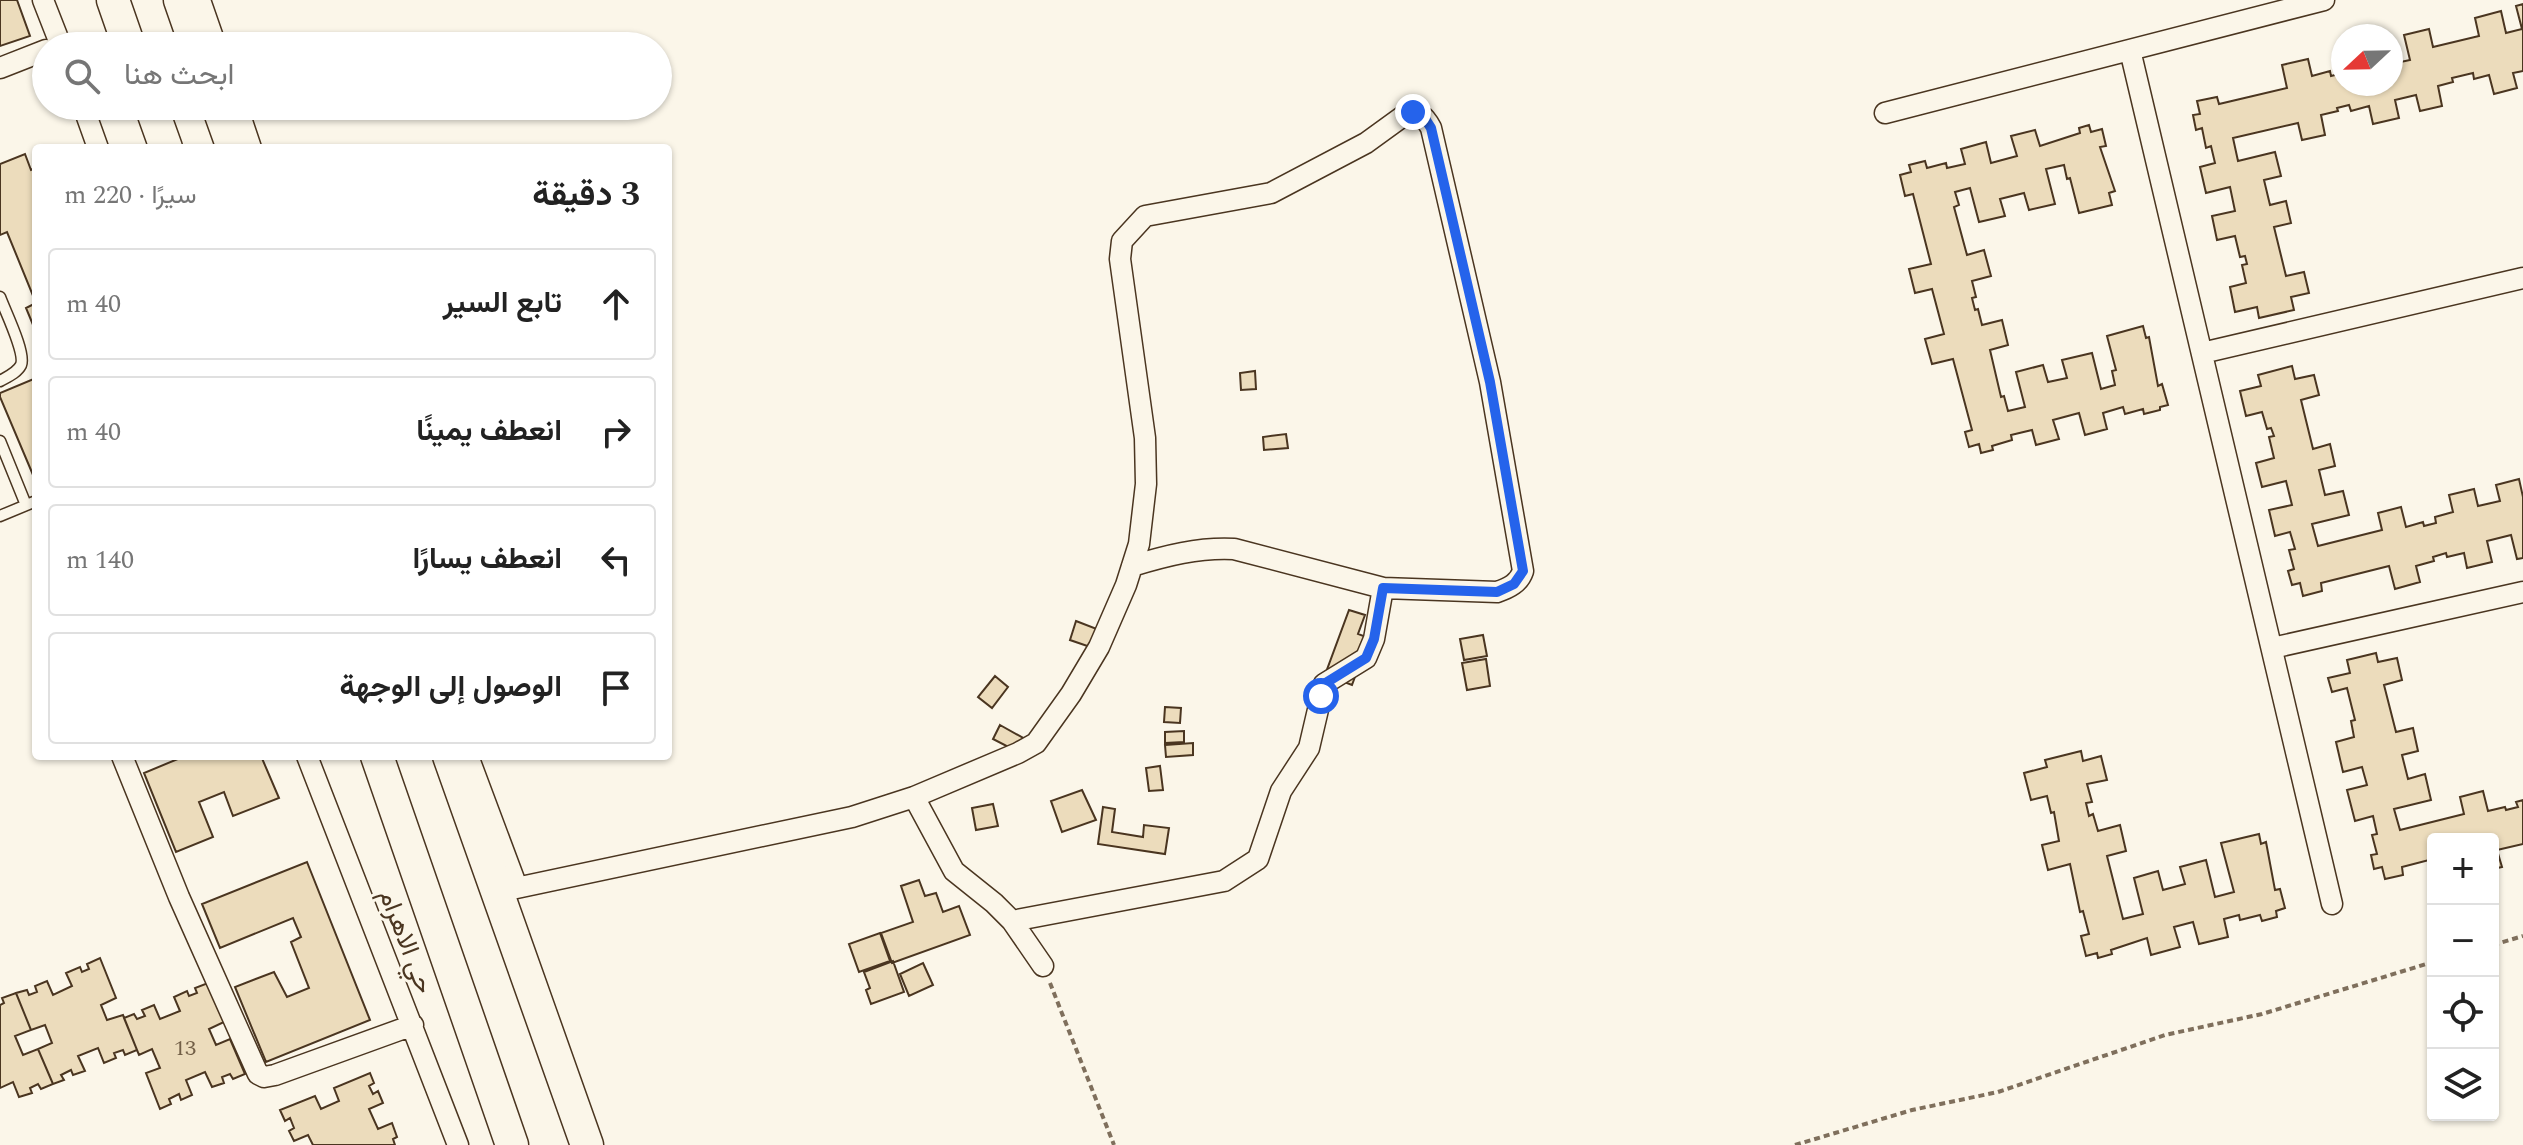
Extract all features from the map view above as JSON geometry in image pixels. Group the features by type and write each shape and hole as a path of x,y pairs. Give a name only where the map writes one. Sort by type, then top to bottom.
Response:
{"main road":[{"path":"113,0 124,32"},
{"path":"180,0 191,32"},
{"path":"156,120 165,144"},
{"path":"223,120 232,144"},
{"path":"378,760 512,1145"},
{"path":"451,760 507,889 587,1145"}],"street":[{"path":"43,0 52,32"},
{"path":"200,0 211,32"},
{"path":"1885,113 2324,0"},
{"path":"2130,50 2332,904"},
{"path":"0,68 32,56"},
{"path":"469,760 507,889 852,817 914,797 1036,743 1099,647 1139,544 1146,484 1145,438 1120,259 1122,241 1145,216 1261,197 1282,189 1366,143 1398,119 1413,112 1424,117 1431,128 1490,382 1523,571 1514,584 1497,592 1383,588 1234,549 1190,552 1132,566"},
{"path":"88,120 97,144"},
{"path":"242,120 250,144"},
{"path":"2202,353 2523,278"},
{"path":"1012,921 1224,881 1258,859 1281,791 1309,748 1324,684 1360,663 1370,648 1383,588"},
{"path":"2272,648 2523,592"},
{"path":"124,760 179,897 258,1074 264,1077 275,1075 413,1025"},
{"name":"حي الاهرام","path":"309,760 458,1145"},
{"path":"914,797 954,871 1012,921 1043,966"}],"lane":[{"path":"0,297 22,354 21,366 0,381"},
{"path":"0,441 31,503 0,516"}],"path":[{"path":"2499,943 2523,936"},
{"path":"1795,1145 1912,1110 1998,1092 2165,1035 2262,1014 2427,964"},
{"path":"1043,966 1114,1145"}],"building":[{"path":"0,0 17,0 30,36 0,46"},
{"path":"2523,4 2523,71 2513,73 2517,88 2494,94 2489,75 2474,79 2473,73 2452,78 2453,82 2438,86 2442,106 2420,111 2416,95 2395,100 2399,118 2373,124 2369,106 2351,111 2349,105 2321,115 2325,135 2302,140 2298,123 2233,138 2238,161 2275,152 2281,176 2264,180 2270,205 2286,201 2291,223 2274,227 2286,276 2304,272 2309,293 2291,297 2294,310 2259,318 2257,307 2235,312 2230,287 2246,283 2242,265 2247,264 2245,256 2240,257 2235,236 2217,240 2212,216 2235,211 2230,187 2206,193 2200,167 2215,163 2211,146 2206,148 2202,128 2196,130 2193,115 2200,114 2197,101 2217,97 2219,104 2287,88 2282,65 2308,59 2312,76 2330,71 2331,96 2403,96 2403,61 2410,60 2404,35 2429,29 2433,47 2479,36 2475,18 2501,11 2506,33 2522,29 2516,6"},
{"path":"2089,125 2091,132 2102,129 2106,146 2100,147 2115,191 2109,193 2112,205 2079,213 2064,165 2046,169 2055,204 2029,210 2024,193 2000,199 2005,216 1979,222 1970,188 1955,192 1959,205 1954,207 1967,255 1984,250 1991,276 1972,281 1975,310 1978,309 1982,325 2002,320 2008,345 1990,350 2001,397 2004,396 2008,411 2025,407 2016,372 2043,365 2048,382 2067,378 2062,360 2092,353 2101,389 2115,385 2112,371 2116,370 2107,336 2143,326 2146,338 2149,337 2158,386 2162,384 2168,405 2144,414 2143,409 2125,414 2123,407 2103,413 2107,429 2085,435 2079,413 2053,420 2059,439 2036,445 2032,430 2011,435 2012,440 1981,453 1979,444 1969,447 1965,432 1972,430 1953,359 1932,364 1925,339 1944,334 1932,289 1915,293 1909,269 1931,264 1913,194 1905,196 1900,175 1911,172 1909,165 1925,161 1927,168 1946,163 1947,168 1965,164 1961,149 1986,142 1991,163 2017,156 2011,136 2035,130 2040,146 2080,133 2079,128"},
{"path":"25,154 32,170 32,293 7,232 0,235 0,164"},
{"path":"32,305 32,322 26,308"},
{"path":"2292,366 2295,379 2314,375 2319,395 2301,400 2313,449 2330,444 2335,466 2319,470 2325,495 2343,491 2349,515 2312,524 2318,546 2382,530 2378,513 2401,507 2406,527 2423,522 2424,526 2436,523 2435,517 2453,512 2449,495 2474,489 2478,506 2500,501 2496,485 2519,479 2523,497 2523,558 2517,559 2511,535 2487,541 2492,562 2467,568 2464,553 2447,557 2446,553 2433,557 2434,561 2416,566 2420,582 2395,589 2389,566 2321,583 2322,591 2303,596 2300,583 2292,585 2288,571 2294,569 2289,550 2295,549 2290,532 2275,536 2269,510 2292,505 2286,481 2262,487 2256,463 2274,458 2269,437 2274,436 2271,428 2267,429 2262,412 2246,416 2240,391 2261,386 2258,375"},
{"path":"1255,371 1256,389 1241,390 1240,373"},
{"path":"32,380 32,473 0,397 0,393"},
{"path":"1286,434 1288,448 1264,450 1263,437"},
{"path":"1349,610 1365,615 1358,634 1369,638 1352,685 1325,675"},
{"path":"1076,621 1102,631 1096,649 1070,640"},
{"path":"1483,635 1487,656 1464,660 1460,639"},
{"path":"2376,653 2378,662 2397,658 2402,680 2384,685 2396,732 2413,728 2418,751 2402,755 2408,779 2425,774 2431,800 2394,809 2400,830 2464,814 2460,797 2483,791 2488,811 2518,807 2516,802 2523,800 2523,844 2499,850 2499,833 2427,833 2427,861 2402,867 2403,875 2385,879 2382,867 2374,869 2371,855 2377,854 2372,835 2377,834 2373,816 2355,821 2347,790 2367,785 2362,767 2343,772 2336,742 2354,737 2351,721 2355,720 2347,688 2332,692 2328,678 2350,673 2347,660"},
{"path":"1486,659 1490,686 1467,690 1462,663"},
{"path":"995,676 1008,687 992,708 978,697"},
{"path":"1165,707 1181,708 1180,723 1164,722"},
{"path":"1000,725 1034,744 1028,757 993,739"},
{"path":"1184,731 1184,742 1165,743 1165,732"},
{"path":"1193,743 1193,755 1166,757 1165,745"},
{"path":"2081,751 2083,761 2101,756 2107,780 2087,784 2092,802 2086,803 2089,816 2093,814 2098,831 2120,825 2126,851 2107,856 2123,919 2143,914 2134,878 2158,871 2163,890 2185,884 2180,867 2206,860 2215,897 2234,892 2221,843 2259,834 2261,844 2266,842 2275,890 2280,889 2285,908 2276,911 2277,917 2262,921 2260,915 2240,920 2239,915 2224,919 2228,937 2199,944 2193,922 2174,927 2180,947 2151,955 2147,938 2111,950 2112,954 2098,958 2097,953 2086,956 2081,936 2089,934 2083,911 2080,912 2070,864 2048,870 2042,845 2059,841 2054,812 2051,813 2047,796 2031,800 2024,773 2047,767 2045,760"},
{"path":"175,760 263,760 279,798 233,816 224,792 199,802 213,837 176,852 144,773"},
{"path":"1160,766 1163,790 1149,791 1146,768"},
{"path":"1082,790 1096,820 1062,832 1051,801"},
{"path":"993,804 998,826 976,830 972,808"},
{"path":"1103,807 1115,809 1112,832 1143,837 1144,825 1169,828 1165,854 1098,844"},
{"path":"307,862 370,1020 266,1062 235,987 274,972 287,997 309,988 291,942 301,937 293,918 220,948 202,904"},
{"path":"919,880 925,896 936,893 943,912 959,906 970,935 892,963 881,933 913,922 901,886"},
{"path":"880,933 890,961 859,972 849,944"},
{"path":"100,958 116,998 101,1005 107,1020 123,1015 137,1050 125,1055 123,1050 114,1053 116,1058 104,1063 98,1048 78,1056 85,1071 73,1075 71,1070 61,1075 64,1080 53,1084 38,1049 52,1043 45,1025 31,1030 16,993 27,990 29,995 37,992 35,986 47,981 53,995 72,986 66,973 80,967 82,972 89,969 87,964"},
{"path":"893,961 904,992 871,1004 866,990 870,988 864,972"},
{"path":"923,963 933,985 909,996 900,974"},
{"path":"208,983 224,1022 209,1029 216,1045 230,1039 245,1074 233,1079 230,1074 222,1077 224,1083 212,1087 205,1072 186,1080 192,1095 181,1100 179,1094 169,1099 171,1104 160,1109 146,1073 160,1068 152,1049 139,1055 124,1018 134,1014 137,1019 145,1016 142,1010 154,1005 160,1019 180,1011 174,997 187,991 189,996 197,993 195,988"},
{"path":"16,993 31,1030 15,1036 23,1055 38,1049 53,1084 41,1089 38,1084 30,1088 32,1093 19,1097 13,1082 0,1088 0,1005 4,1003 2,998"},
{"path":"370,1073 374,1083 369,1086 373,1094 378,1091 383,1103 369,1109 378,1129 392,1123 397,1137 393,1139 395,1145 313,1145 308,1135 294,1141 289,1131 294,1128 290,1118 285,1121 280,1110 315,1096 321,1109 339,1101 334,1088"}],"route":[{"path":"1321,696 1324,684 1366,658 1374,639 1383,588 1497,592 1514,584 1523,571 1490,382 1431,128 1424,117 1413,112"}]}
